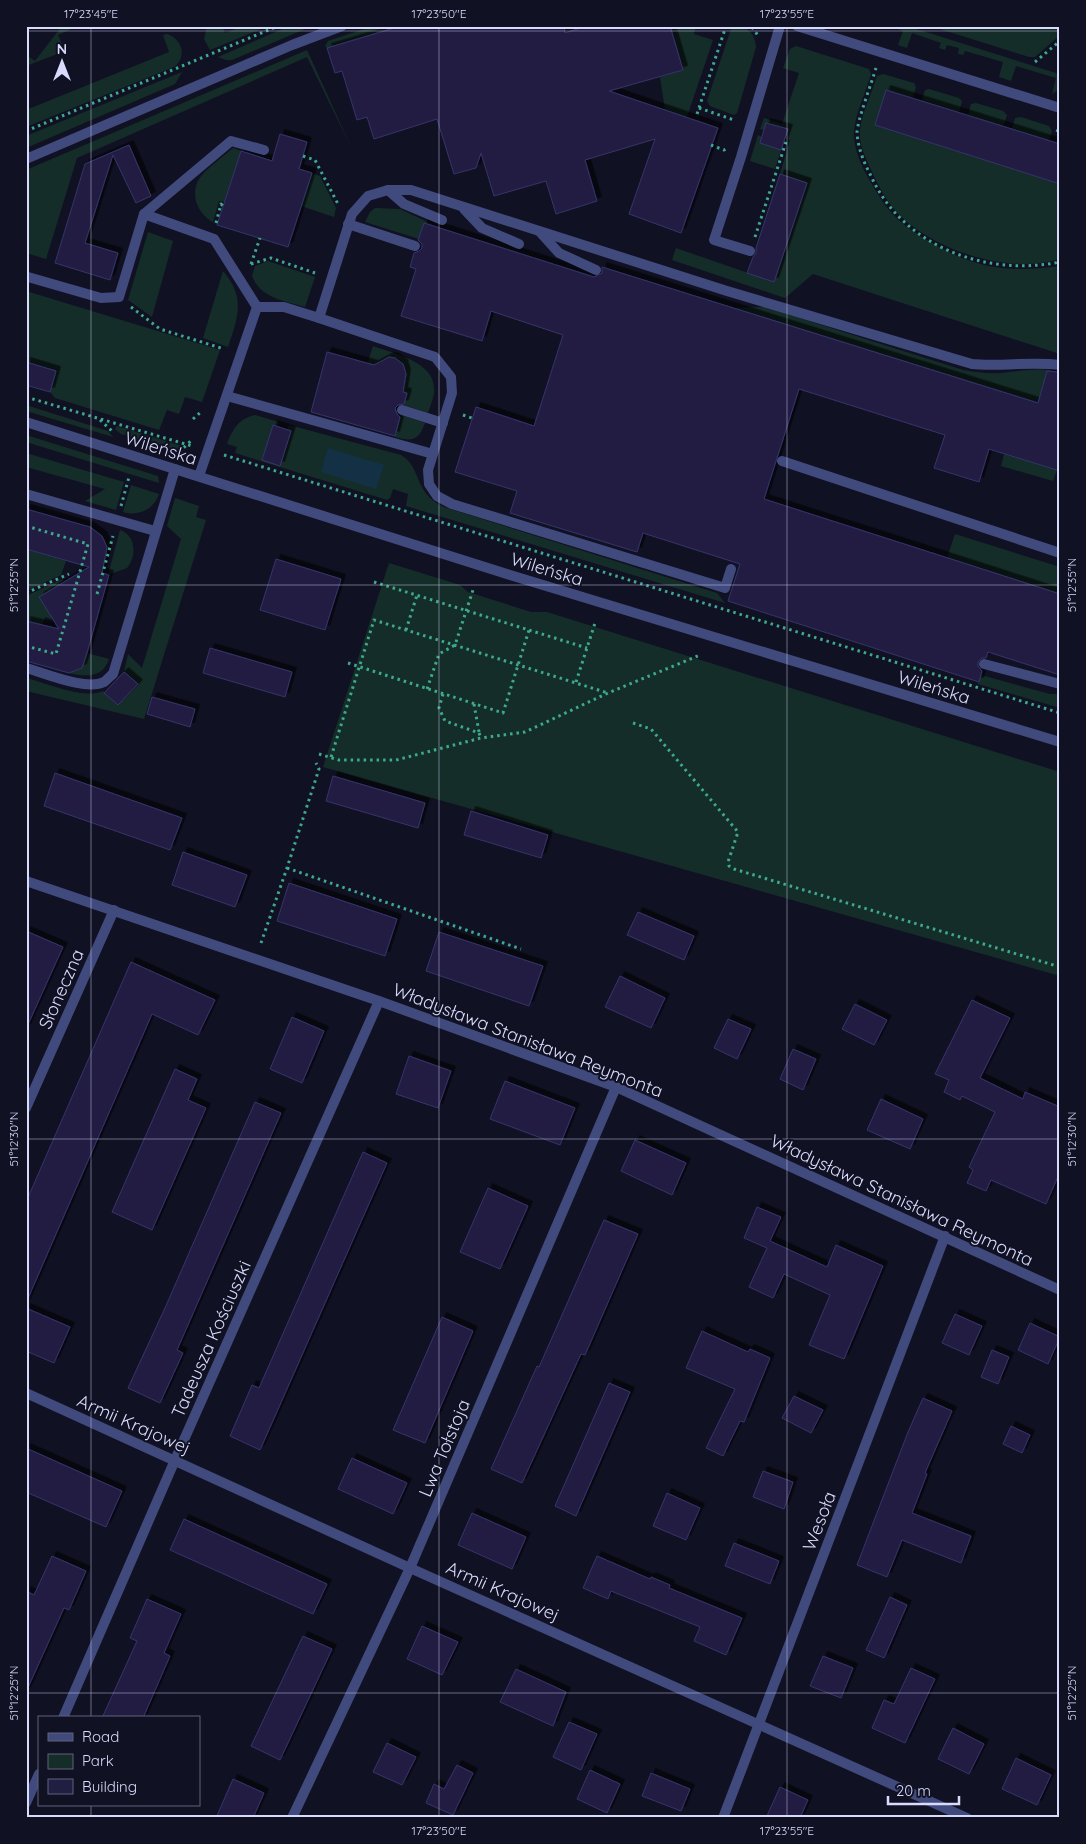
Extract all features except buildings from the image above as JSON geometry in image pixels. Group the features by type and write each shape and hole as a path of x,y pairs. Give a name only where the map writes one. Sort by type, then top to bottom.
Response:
{"street":[{"path":"26,159 292,45 342,26"},
{"path":"750,252 714,240 780,26"},
{"path":"797,26 1060,108"},
{"path":"28,277 100,298 119,297 144,214 231,141 264,150"},
{"path":"388,190 404,204 442,220"},
{"path":"318,318 352,214 368,196 388,190 411,190 727,291 972,364 995,366 1041,363 1060,365"},
{"path":"462,207 482,228 519,244"},
{"path":"144,214 214,239 257,306"},
{"path":"348,224 415,246"},
{"path":"539,231 559,253 596,270"},
{"path":"257,306 284,307 435,357 451,377 452,393 428,470 429,484 437,496 452,504 725,588 731,570"},
{"path":"199,476 257,306"},
{"path":"227,396 433,454"},
{"path":"402,410 443,423"},
{"name":"Wileńska","path":"26,422 510,575 1060,742"},
{"path":"782,461 1060,553"},
{"path":"26,668 90,685 103,682 112,674 175,469"},
{"path":"26,494 155,531"},
{"path":"984,664 1060,684"},
{"name":"Władysława Stanisława Reymonta","path":"26,881 379,1001 616,1087 1060,1290"},
{"name":"Słoneczna","path":"26,1108 114,910"},
{"name":"Tadeusza Kościuszki","path":"64,1716 175,1460 379,1001"},
{"name":"Lwa Tołstoja","path":"292,1818 410,1568 616,1087"},
{"name":"Wesoła","path":"723,1818 945,1236"},
{"name":"Armii Krajowej","path":"26,1393 967,1818"},
{"path":"26,1802 38,1776"}],"path":[{"path":"26,132 278,26"},
{"path":"697,114 726,26"},
{"path":"752,27 759,41"},
{"path":"1035,62 1060,41"},
{"path":"877,67 857,131 858,144 872,180 884,201 899,218 919,234 967,259 994,265 1023,267 1042,266 1060,262"},
{"path":"699,108 739,122"},
{"path":"1057,132 1059,125"},
{"path":"750,252 786,142"},
{"path":"303,156 314,160 348,224"},
{"path":"244,285 260,238"},
{"path":"251,264 271,258 331,278"},
{"path":"119,297 160,329 224,348 221,357"},
{"path":"26,397 208,450 1060,713"},
{"path":"193,419 201,413 203,407"},
{"path":"176,454 188,445 196,435"},
{"path":"26,526 88,544 56,654 26,646"},
{"path":"26,593 69,574"},
{"path":"374,582 587,648"},
{"path":"427,689 439,654 455,645 473,590"},
{"path":"406,630 417,595"},
{"path":"330,757 374,620 608,693"},
{"path":"576,682 595,623"},
{"path":"348,663 503,713 529,630"},
{"path":"319,754 339,760 396,760 481,738 524,732 608,693 700,655"},
{"path":"443,694 439,708 445,721 479,733"},
{"path":"474,704 481,738"},
{"path":"633,723 651,729 738,832 728,862 734,870 1060,967"},
{"path":"255,960 319,768 316,763"},
{"path":"287,868 521,949"}],"green space":[{"path":"62,26 78,26 58,35 65,51 26,66 26,55 35,61"},
{"path":"207,26 222,26 225,33 243,26 268,26 210,50 204,39"},
{"path":"289,26 312,26 232,60 218,57"},
{"path":"373,26 401,26 327,48 325,46 328,41"},
{"path":"670,26 696,26 694,34 713,40 687,117 665,110 660,77 683,70"},
{"path":"732,26 742,27 749,31 754,37 756,47 737,113 734,115 710,106 707,101"},
{"path":"889,26 907,26 1056,73 1060,76 1060,89 1052,94 1056,78 1016,66 1011,81 999,77 1003,62 965,51 963,55 958,54 959,48 947,45 945,50 939,48 941,43 912,33 907,48 898,45 903,31"},
{"path":"930,26 1058,26 1059,36 1035,57 1029,57"},
{"path":"167,34 180,44 181,59 174,67 26,127 26,110 169,52 163,35"},
{"path":"796,46 869,69 871,74 854,130 856,150 863,168 879,196 891,213 905,226 948,252 979,264 1009,269 1060,266 1060,354 813,274 785,298 672,260 676,248 774,282 807,183 780,174 790,140 785,138 788,129 767,123 764,130 760,129 764,118 782,124 799,73 783,68 790,49"},
{"path":"307,50 352,149 307,57 77,158 46,259 26,253 26,170"},
{"path":"182,72 175,84 26,148 26,136"},
{"path":"883,74 914,83 916,87 913,98 886,90 875,125 1060,184 1060,259 1041,263 1020,264 978,258 939,243 901,216 879,187 865,156 860,138 863,115 877,76"},
{"path":"929,89 959,98 962,101 959,113 922,101 925,90"},
{"path":"976,103 1003,111 1007,115 1003,127 968,115 971,104"},
{"path":"1021,117 1049,126 1052,131 1049,141 1012,129 1015,118"},
{"path":"758,135 762,137 760,143 781,150 775,169 750,161"},
{"path":"233,148 241,151 224,202 219,201 213,222 198,207 195,194 196,187 198,180 203,174"},
{"path":"312,173 320,176 336,208 334,217 301,206"},
{"path":"375,208 400,209 440,228 424,223 419,239 365,222 370,212"},
{"path":"148,232 173,241 152,317 128,300"},
{"path":"268,261 315,277 305,307 274,298 256,283 252,276 255,266"},
{"path":"223,271 235,290 238,308 235,326 228,347 203,338"},
{"path":"26,291 220,350 202,402 185,397 179,414 167,410 159,430 55,398 50,392 56,371 26,362"},
{"path":"763,307 963,370 991,373 1023,370 1060,372 1047,372 1038,403 731,308"},
{"path":"373,346 413,361 429,374 433,382 434,393 428,413 404,405 407,393 400,386 405,375 405,369 400,360 390,357 381,360 364,374"},
{"path":"26,405 108,431 113,437 26,411"},
{"path":"255,415 279,422 277,427 273,426 262,460 280,465 291,432 287,430 289,425 401,455 412,466 427,495 444,507 717,593 725,603 406,506 408,494 393,489 390,498 387,500 235,453 237,447 227,444 232,434 240,422"},
{"path":"401,415 425,423 420,433 414,438 395,437"},
{"path":"117,426 182,446 175,450 121,434 115,429"},
{"path":"26,435 158,476 159,483 26,442"},
{"path":"26,453 124,482 116,510 85,501 105,489 26,467"},
{"path":"1004,454 1057,470 1053,481 1001,466"},
{"path":"131,485 159,494 150,508 135,513 123,512"},
{"path":"175,498 199,506 196,517 206,520 144,719 26,691 26,678 76,692 95,693 103,691 118,705 138,685 124,672 128,654 142,668 181,539 167,526"},
{"path":"120,530 132,541 132,557 127,568 108,575"},
{"path":"955,534 1060,567 1060,594 947,558"},
{"path":"26,549 66,561 61,575 26,591"},
{"path":"389,563 460,585 468,592 531,612 547,612 1060,772 1060,976 323,767"},
{"path":"63,579 52,619 45,617 42,625 26,621 26,596"},
{"path":"87,653 109,659 103,670 93,675 69,673 80,669"},
{"path":"981,675 1050,694 1060,694 1060,708 978,684"}],"water":[{"path":"328,448 384,465 376,489 321,472"}]}
